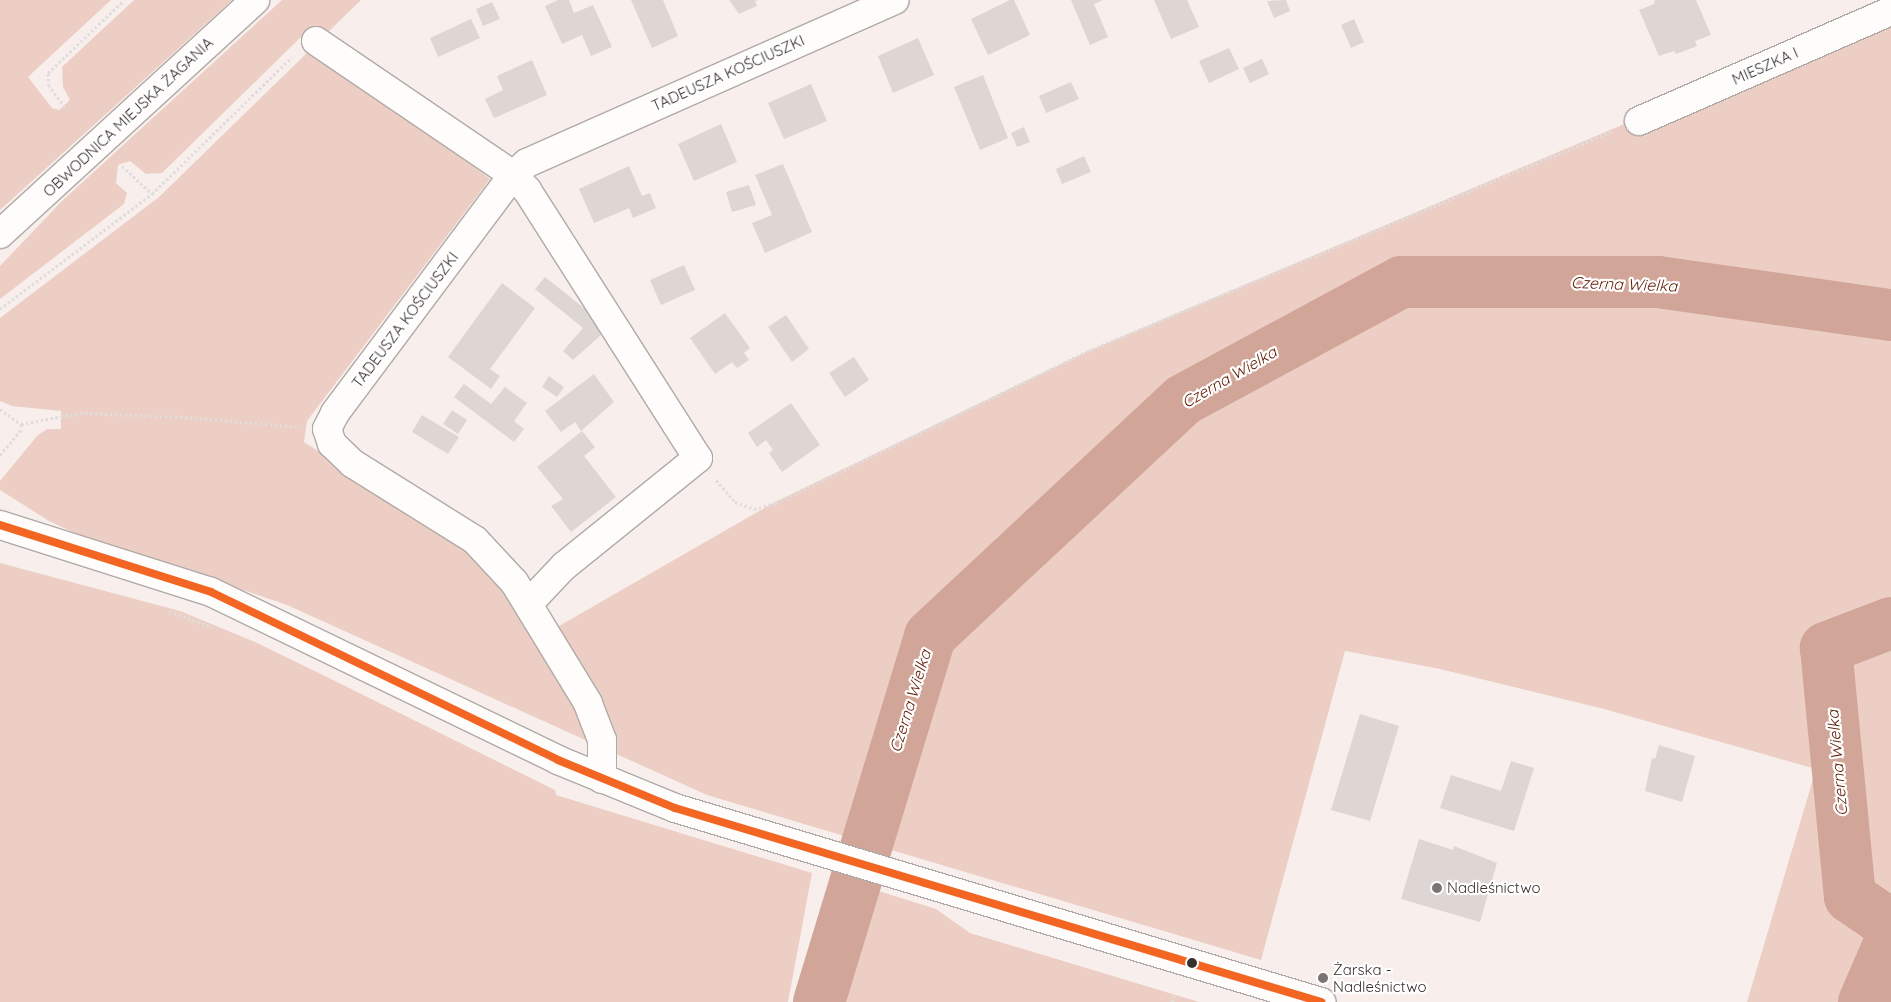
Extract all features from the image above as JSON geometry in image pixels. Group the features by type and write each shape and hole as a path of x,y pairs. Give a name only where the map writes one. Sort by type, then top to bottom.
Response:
{"street":[{"name":"OBWODNICA MIEJSKA ŻAGANIA","path":"0,234 255,0"},
{"name":"TADEUSZA KOŚCIUSZKI","path":"327,429 335,413 513,175 546,153 894,0"},
{"name":"MIESZKA I","path":"1639,120 1891,11"},
{"path":"316,41 513,175 527,190 698,458 564,566 529,602"},
{"path":"327,429 332,444 352,463 475,540 529,602 579,684 597,723 603,757 602,780"},
{"path":"0,503 30,534"},
{"path":"0,525 211,592 246,607 602,780 773,840 1321,1002"}],"path":[{"path":"65,107 50,86 48,73 122,1"},
{"path":"0,309 152,194 308,41 316,41"},
{"path":"698,458 735,502 754,509 776,503 1088,351 1639,120"},
{"path":"122,166 152,194"},
{"path":"0,409 21,424 80,413 180,417 327,429"},
{"path":"0,455 21,430 21,424"},
{"path":"1172,1002 1175,992"}],"shaded area":[{"path":"0,0 111,0 28,77 52,108 59,110 70,100 63,87 62,67 134,0 232,0 0,210"},
{"path":"282,0 361,0 325,35 303,35 162,173 146,174 130,161 118,165 116,183 127,193 124,204 0,299 0,266 62,201"},
{"path":"1891,11 1891,1002 1747,1002 1816,769 1604,709 1440,669 1345,651 1261,960 707,795 287,605 77,534 49,521 0,490 0,481 37,436 47,429 61,429 61,411 12,406 0,401 0,318 159,197 309,51 419,124 490,179 307,421 304,442 445,533 552,630 775,502 1086,352"},
{"path":"0,563 180,611 255,642 329,678 555,790 556,795 812,873 788,1002 0,1002"},
{"path":"869,888 936,909 970,933 1199,1002 840,1002"}],"building":[{"path":"558,0 569,0 574,13 593,5 612,47 591,56 582,35 562,44 545,6"},
{"path":"631,0 663,0 678,36 652,48"},
{"path":"729,0 758,0 755,1 757,6 739,14"},
{"path":"1010,0 1014,0 1030,35 988,55 971,19"},
{"path":"1071,0 1103,0 1094,4 1108,37 1090,45"},
{"path":"1154,0 1187,0 1199,27 1171,39"},
{"path":"1286,0 1290,11 1274,18 1267,1"},
{"path":"1655,0 1696,0 1711,35 1695,41 1697,46 1676,54 1674,51 1659,56 1639,10 1654,4"},
{"path":"492,2 500,19 483,26 476,9"},
{"path":"471,19 480,38 438,57 430,38"},
{"path":"1354,19 1364,42 1351,48 1341,25"},
{"path":"918,38 934,75 893,93 878,56"},
{"path":"1229,48 1239,69 1209,83 1199,61"},
{"path":"1262,59 1269,74 1250,83 1243,68"},
{"path":"532,60 547,95 494,118 485,99 503,90 497,76"},
{"path":"983,75 1008,138 980,150 954,87"},
{"path":"1071,82 1079,99 1046,113 1039,96"},
{"path":"811,84 827,121 784,139 768,103"},
{"path":"721,124 737,162 694,181 678,144"},
{"path":"1024,127 1030,142 1017,147 1011,133"},
{"path":"1084,156 1091,172 1062,184 1056,169"},
{"path":"783,164 812,232 765,253 752,223 772,215 755,175"},
{"path":"629,166 642,196 650,193 656,208 633,218 629,208 594,223 579,189"},
{"path":"749,185 756,205 732,212 726,192"},
{"path":"684,265 695,290 661,305 650,280"},
{"path":"545,277 589,312 601,335 573,360 563,351 583,328 535,289"},
{"path":"502,283 535,308 490,369 500,376 491,389 448,357"},
{"path":"725,313 750,348 744,353 749,360 737,368 732,362 715,374 690,338"},
{"path":"786,315 809,349 792,362 768,327"},
{"path":"854,357 869,380 845,397 829,373"},
{"path":"594,374 614,402 581,431 575,422 561,432 545,411"},
{"path":"549,376 564,387 557,397 542,387"},
{"path":"464,384 491,404 505,387 527,403 514,421 524,429 514,442 454,397"},
{"path":"791,403 820,445 782,472 769,453 773,450 766,440 757,447 748,433"},
{"path":"452,410 467,420 458,434 443,424"},
{"path":"422,415 459,437 448,454 412,432"},
{"path":"582,431 595,447 584,456 616,497 571,532 551,506 563,499 537,467"},
{"path":"1360,714 1399,726 1370,821 1331,810"},
{"path":"1659,745 1695,756 1682,802 1645,791 1652,758 1655,759"},
{"path":"1511,761 1534,768 1514,831 1440,808 1451,775 1501,791"},
{"path":"1419,839 1453,850 1454,846 1497,863 1480,922 1401,899"}],"waterway":[{"name":"Czerna Wielka","path":"819,1002 930,636 1183,400 1401,282 1658,282 1891,315"},
{"name":"Czerna Wielka","path":"1891,623 1826,648 1850,897 1891,925"},
{"name":"Czerna Wielka","path":"1864,1002 1891,940"}],"transit line":[{"path":"0,525 211,592 558,760 675,808 1321,1002"}],"place":[{"name":"Nadleśnictwo","path":"1437,888"},
{"name":"Żarska - Nadleśnictwo","path":"1323,978"}]}
